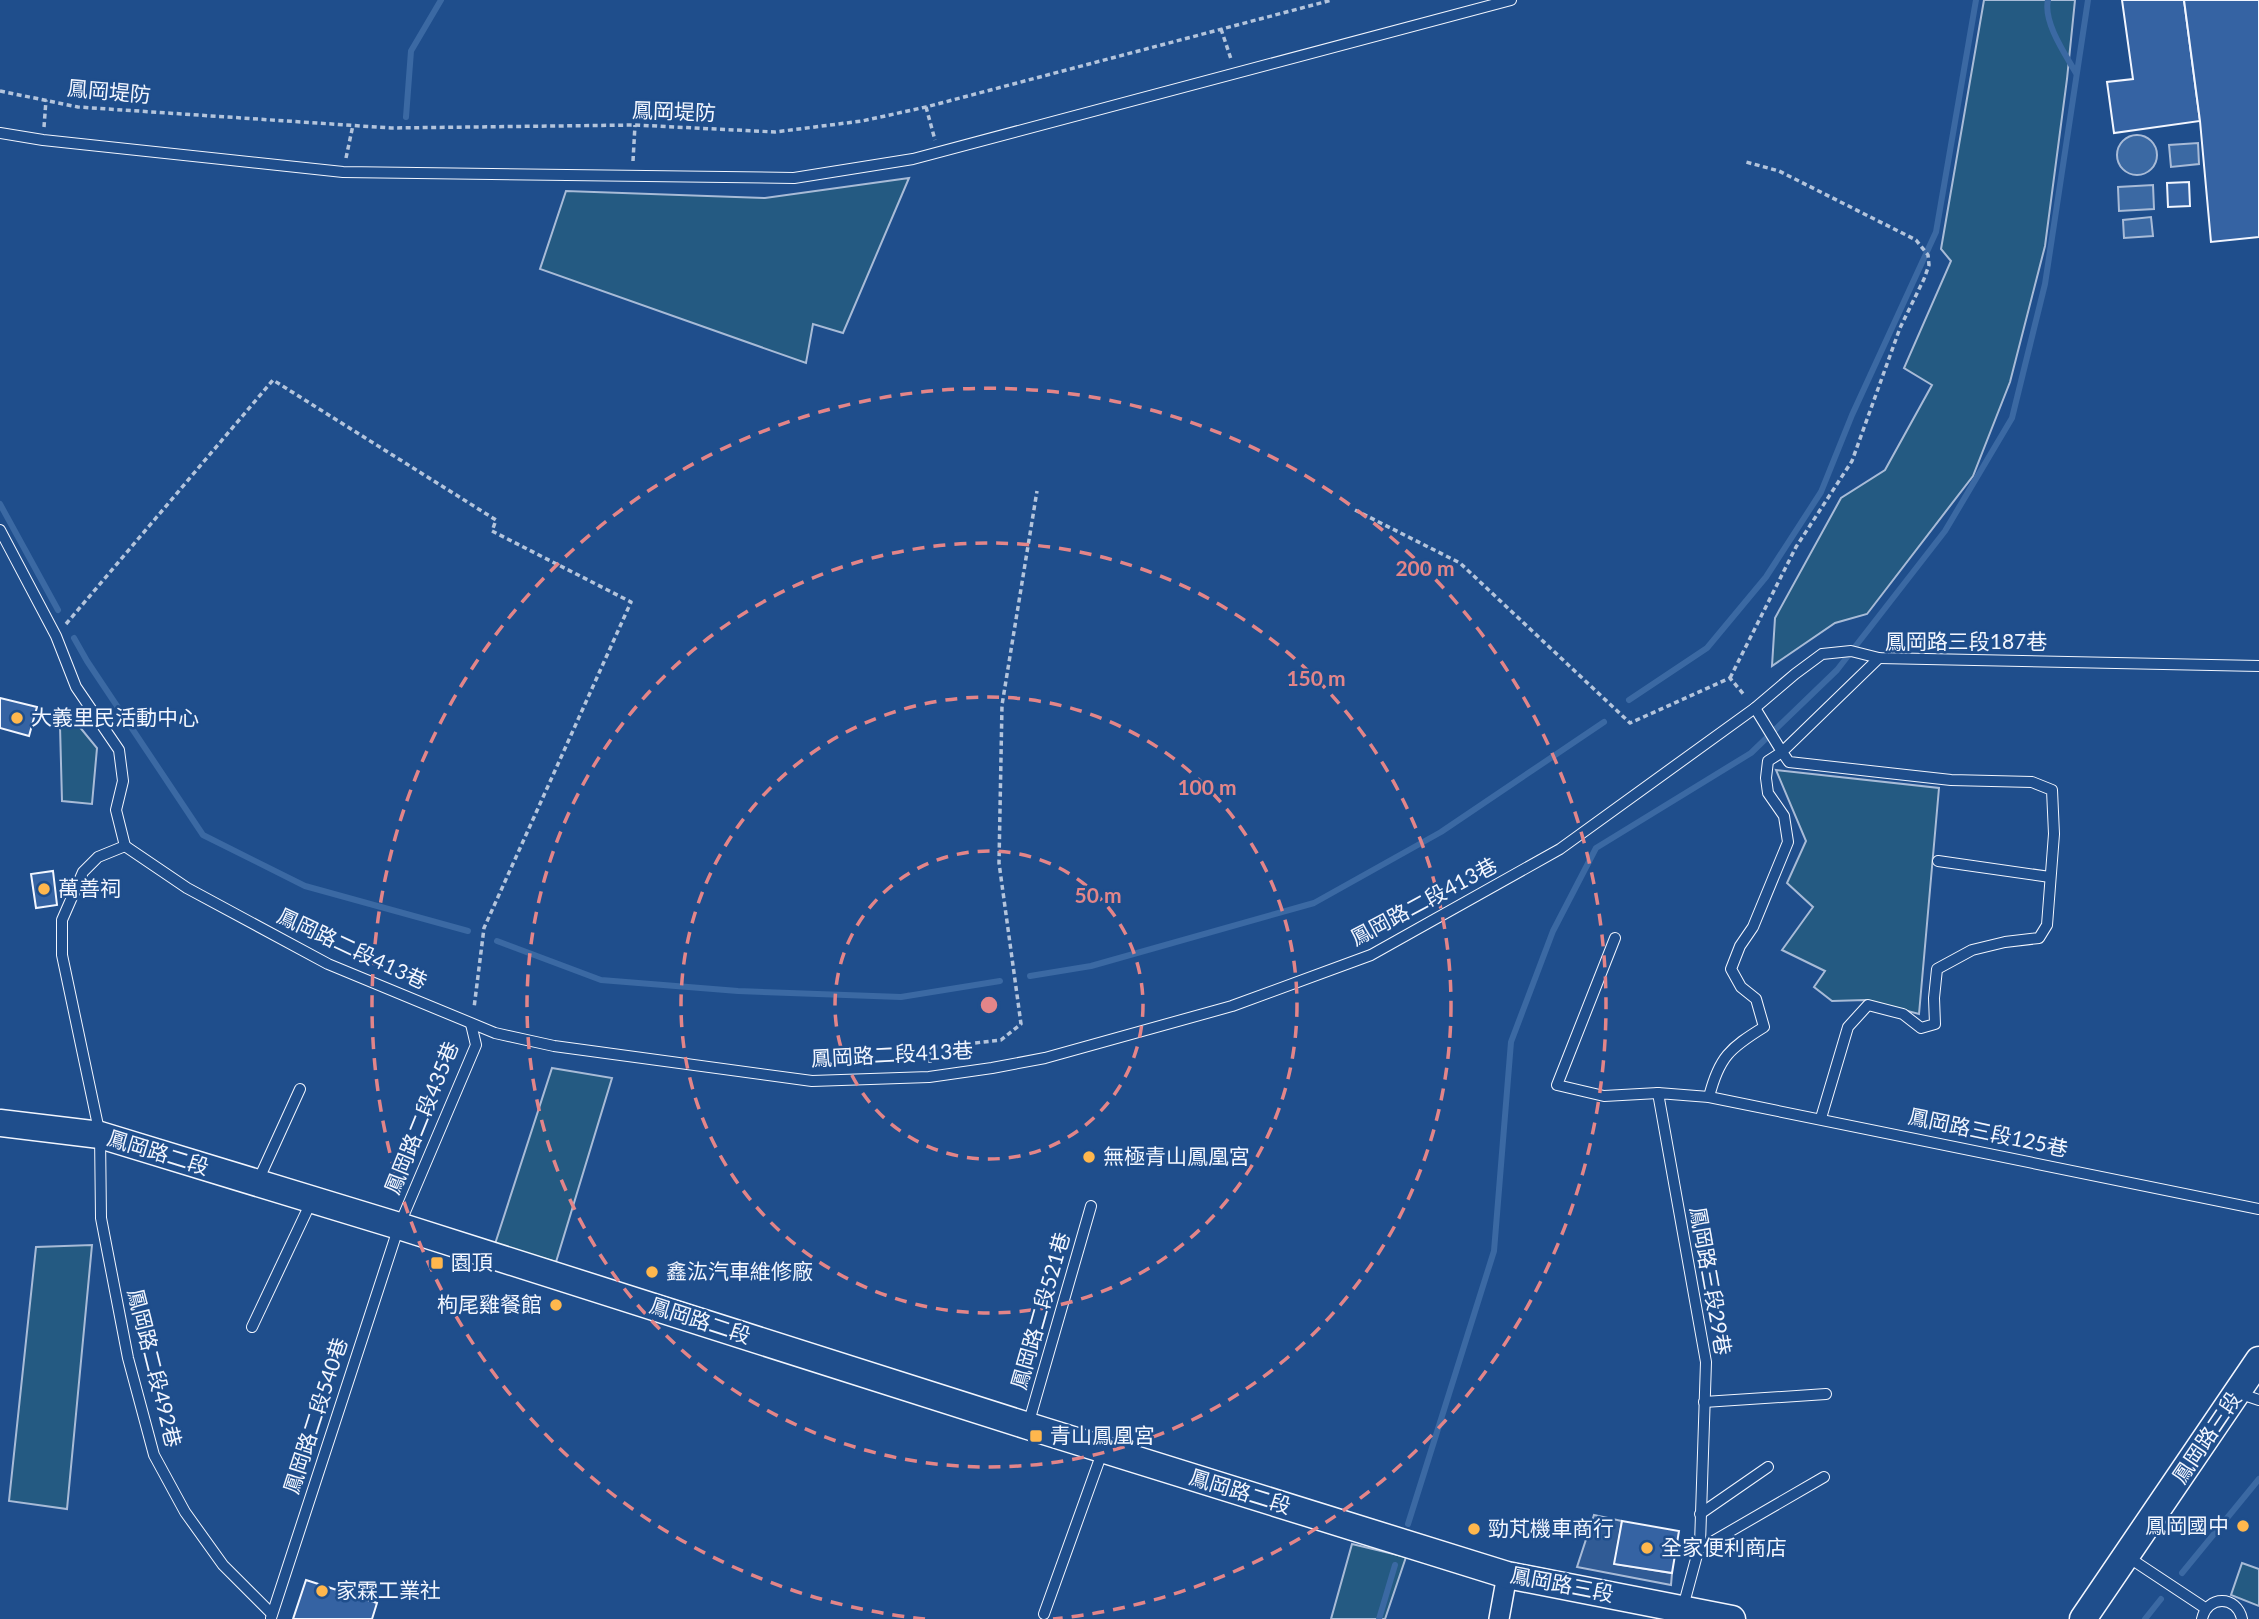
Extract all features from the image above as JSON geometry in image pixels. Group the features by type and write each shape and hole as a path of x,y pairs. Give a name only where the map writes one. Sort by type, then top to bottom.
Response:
{"street":[{"name":"鳳岡路二段","path":"0,1123 100,1135 312,1199 1395,1540"},
{"name":"鳳岡路三段","path":"2083,1619 2248,1396 2259,1360"},
{"name":"鳳岡路三段","path":"1395,1540 1507,1575 1731,1619"},
{"path":"1499,1619 1507,1575"}],"lane":[{"path":"0,133 343,172 794,178 938,153 1511,0"},
{"path":"0,530 56,636 76,687 118,750 123,780 116,810 125,846 98,858 83,872 62,920 62,955 100,1135"},
{"name":"鳳岡路二段413巷","path":"125,846 187,888 328,964 495,1033 554,1046 812,1081 929,1077 1045,1058 1232,1006 1371,955 1560,849 1755,708 1822,654 1852,651 1879,658"},
{"name":"鳳岡路三段187巷","path":"1709,1097 1714,1074 1720,1062 1743,1040 1765,1027 1756,999 1741,986 1731,969 1740,946 1753,927 1787,842 1784,816 1768,793 1768,761 1782,752 1879,658 2259,666"},
{"path":"1755,708 1789,762 1951,780 2032,782 2052,790 2054,834 2047,925 2039,938 1972,950 1937,969 1934,1024 1921,1028 1903,1014 1868,1004 1848,1027 1821,1118"},
{"path":"1938,861 2050,877"},
{"path":"1615,938 1557,1085 1604,1096 1658,1093 1709,1097"},
{"name":"鳳岡路二段435巷","path":"398,1226 476,1045 471,1024"},
{"path":"257,1183 300,1090"},
{"name":"鳳岡路三段29巷","path":"1658,1093 1706,1362 1698,1550 1683,1609"},
{"name":"鳳岡路三段125巷","path":"1709,1097 2259,1209"},
{"name":"鳳岡路二段492巷","path":"100,1135 101,1218 128,1358 154,1455 185,1512 223,1565 272,1616"},
{"path":"253,1327 312,1199"},
{"name":"鳳岡路二段521巷","path":"1028,1426 1091,1206"},
{"name":"鳳岡路二段540巷","path":"272,1616 398,1226"},
{"path":"1704,1402 1826,1394"},
{"path":"1044,1615 1104,1449"},
{"path":"1700,1514 1768,1467"},
{"path":"1698,1550 1824,1477"},
{"path":"2127,1557 2204,1614 2216,1601 2230,1602 2240,1611 2242,1619"}],"path":[{"name":"鳳岡堤防","path":"0,91 78,107 404,128 635,125 775,132 862,121 926,107 1332,0"},
{"path":"1221,29 1236,74"},
{"path":"43,140 46,100"},
{"path":"926,107 938,153"},
{"path":"343,172 353,125"},
{"path":"632,177 635,125"},
{"path":"1355,510 1460,563 1630,723 1730,678 1796,547 1852,461 1882,374 1929,265 1928,255 1916,240 1779,171 1746,162"},
{"path":"56,636 274,380 496,520 492,531 631,602 484,928 471,1024"},
{"path":"929,1077 931,1048 1001,1041 1021,1024 999,863 1002,705 1037,491"},
{"path":"1730,678 1755,708"}],"shaded area":[{"path":"1984,0 2075,0 2045,246 2010,382 1973,476 1867,614 1835,623 1772,666 1775,618 1841,498 1885,470 1932,385 1904,368 1951,261 1941,249"},
{"path":"2137,135 2151,141 2157,155 2151,169 2137,175 2123,169 2117,155 2123,141"},
{"path":"2198,143 2199,164 2171,167 2169,145"},
{"path":"909,178 843,333 813,324 806,363 540,269 566,191 765,198"},
{"path":"2153,185 2154,209 2119,211 2118,187"},
{"path":"2151,217 2153,236 2124,238 2123,220"},
{"path":"74,720 97,748 92,804 62,801 60,726"},
{"path":"1776,770 1939,788 1919,1014 1866,1000 1832,1001 1814,987 1825,971 1782,950 1813,907 1787,883 1806,841"},
{"path":"552,1068 612,1078 556,1262 495,1244"},
{"path":"92,1245 67,1509 9,1501 36,1247"},
{"path":"1594,1515 1622,1521 1615,1564 1672,1573 1671,1585 1577,1567"},
{"path":"1352,1544 1406,1557 1385,1619 1331,1619"},
{"path":"2242,1563 2259,1569 2259,1606 2231,1595"}],"building":[{"path":"2122,0 2184,0 2200,121 2114,133 2107,82 2133,79"},
{"path":"2184,0 2259,0 2259,237 2211,242 2200,121"},
{"path":"2189,182 2190,206 2168,207 2167,183"},
{"name":"大義里民活動中心","path":"0,698 37,707 29,736 0,728"},
{"name":"萬善祠","path":"53,871 57,905 36,908 31,874"},
{"name":"全家便利商店","path":"1622,1521 1679,1531 1672,1573 1614,1564"},
{"name":"家霖工業社","path":"306,1580 377,1603 372,1619 293,1619"}],"waterway":[{"path":"406,117 411,51 441,0"},
{"path":"1629,700 1707,648 1766,577 1821,492 1852,415 1936,232 1976,0"},
{"path":"2048,0 2047,9 2052,28 2076,73"},
{"path":"1408,1524 1494,1251 1511,1042 1553,931 1596,848 1751,753 1837,670 1945,531 2012,418 2045,284 2088,0"},
{"path":"0,504 58,610"},
{"path":"74,638 203,835 305,886 468,931"},
{"path":"1030,976 1091,966 1314,903 1441,832 1604,722"},
{"path":"497,941 601,980 738,991 901,997 1000,981"},
{"path":"2182,1573 2259,1479"},
{"path":"1379,1619 1395,1565"},
{"path":"2145,1619 2161,1599"}],"place":[{"name":"大義里民活動中心","path":"17,718"},
{"name":"萬善祠","path":"44,889"},
{"name":"無極青山鳳凰宮","path":"1089,1157"},
{"name":"園頂","path":"437,1263"},
{"name":"鑫汯汽車維修廠","path":"652,1272"},
{"name":"枸尾雞餐館","path":"556,1305"},
{"name":"青山鳳凰宮","path":"1036,1436"},
{"name":"鳳岡國中","path":"2243,1526"},
{"name":"勁芃機車商行","path":"1474,1529"},
{"name":"全家便利商店","path":"1647,1548"},
{"name":"家霖工業社","path":"322,1591"}]}
